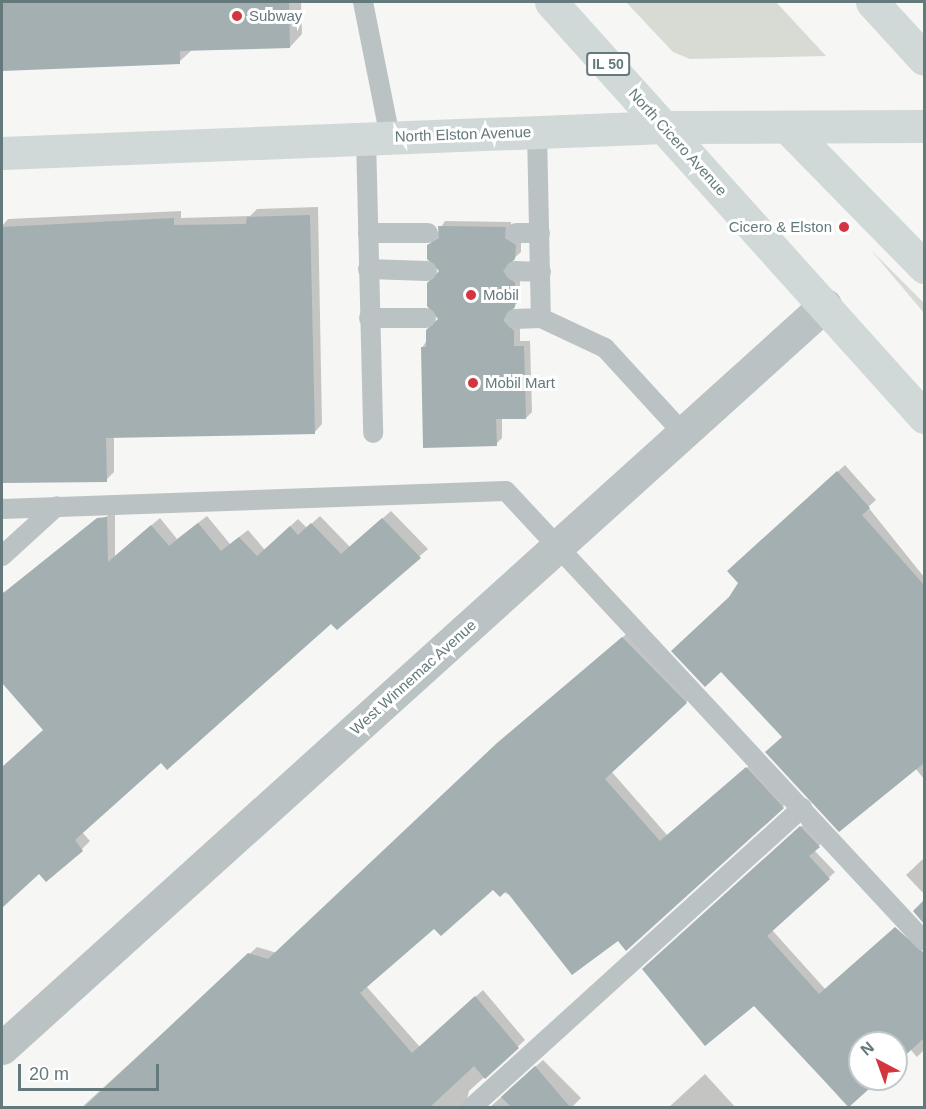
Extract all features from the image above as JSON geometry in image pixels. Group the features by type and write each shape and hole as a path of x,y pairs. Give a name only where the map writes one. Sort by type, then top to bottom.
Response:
{"main road":[{"name":"North Cicero Avenue","path":"551,2 924,417"},
{"path":"872,2 924,59"},
{"name":"North Elston Avenue","path":"2,153 665,127 924,126"},
{"path":"787,127 924,267"}],"street":[{"name":"West Winnemac Avenue","path":"2,1048 825,305"}],"lane":[{"path":"363,2 378,138 368,233 373,433"},
{"path":"537,132 542,318"},
{"path":"368,233 428,233"},
{"path":"516,233 540,233"},
{"path":"368,269 427,271"},
{"path":"515,271 541,272"},
{"path":"369,318 426,318"},
{"path":"515,319 542,318 605,348 683,433"},
{"path":"2,509 506,491 924,941"},
{"path":"2,556 57,506"},
{"path":"471,1107 802,808"}],"shaded area":[{"path":"626,2 776,2 826,56 690,59 673,52"},
{"path":"870,249 924,303 924,313"}],"building":[{"path":"2,2 289,2 290,48 180,51 180,64 2,71"},
{"path":"310,215 315,434 106,438 107,482 2,483 2,227 174,218 174,225 246,224 247,217"},
{"path":"438,226 506,227 505,238 516,245 515,259 503,271 515,283 515,307 503,320 514,331 514,346 524,346 526,419 496,419 497,446 423,448 421,347 426,347 426,330 438,319 427,306 427,283 439,271 427,259 427,245 439,238"},
{"path":"837,471 870,508 862,515 924,585 924,763 839,832 765,752 782,737 721,672 705,687 671,651 729,597 738,583 727,571"},
{"path":"107,517 108,562 151,525 169,546 198,523 221,551 239,537 257,556 290,526 298,535 311,523 341,554 382,518 421,558 337,630 331,624 167,770 161,763 75,840 83,851 46,882 39,874 2,908 2,767 43,730 2,683 2,594 97,518"},
{"path":"622,637 687,703 605,779 660,841 746,767 784,808 626,951 618,941 572,975 506,891 500,897 493,890 441,936 434,929 360,993 412,1053 475,996 519,1048 485,1079 474,1066 430,1107 84,1107 248,953 268,959 497,743"},
{"path":"800,826 820,847 809,856 830,879 767,936 819,994 895,927 924,953 924,1038 908,1053 908,1031 848,1031 848,1091 867,1091 849,1107 754,1006 705,1046 642,969"},
{"path":"924,900 924,924 913,911"},
{"path":"535,1066 570,1107 511,1107 501,1097"}],"place":[{"name":"Subway","path":"237,16"},
{"name":"Cicero & Elston","path":"844,227"},
{"name":"Mobil","path":"471,295"},
{"name":"Mobil Mart","path":"473,383"}]}
